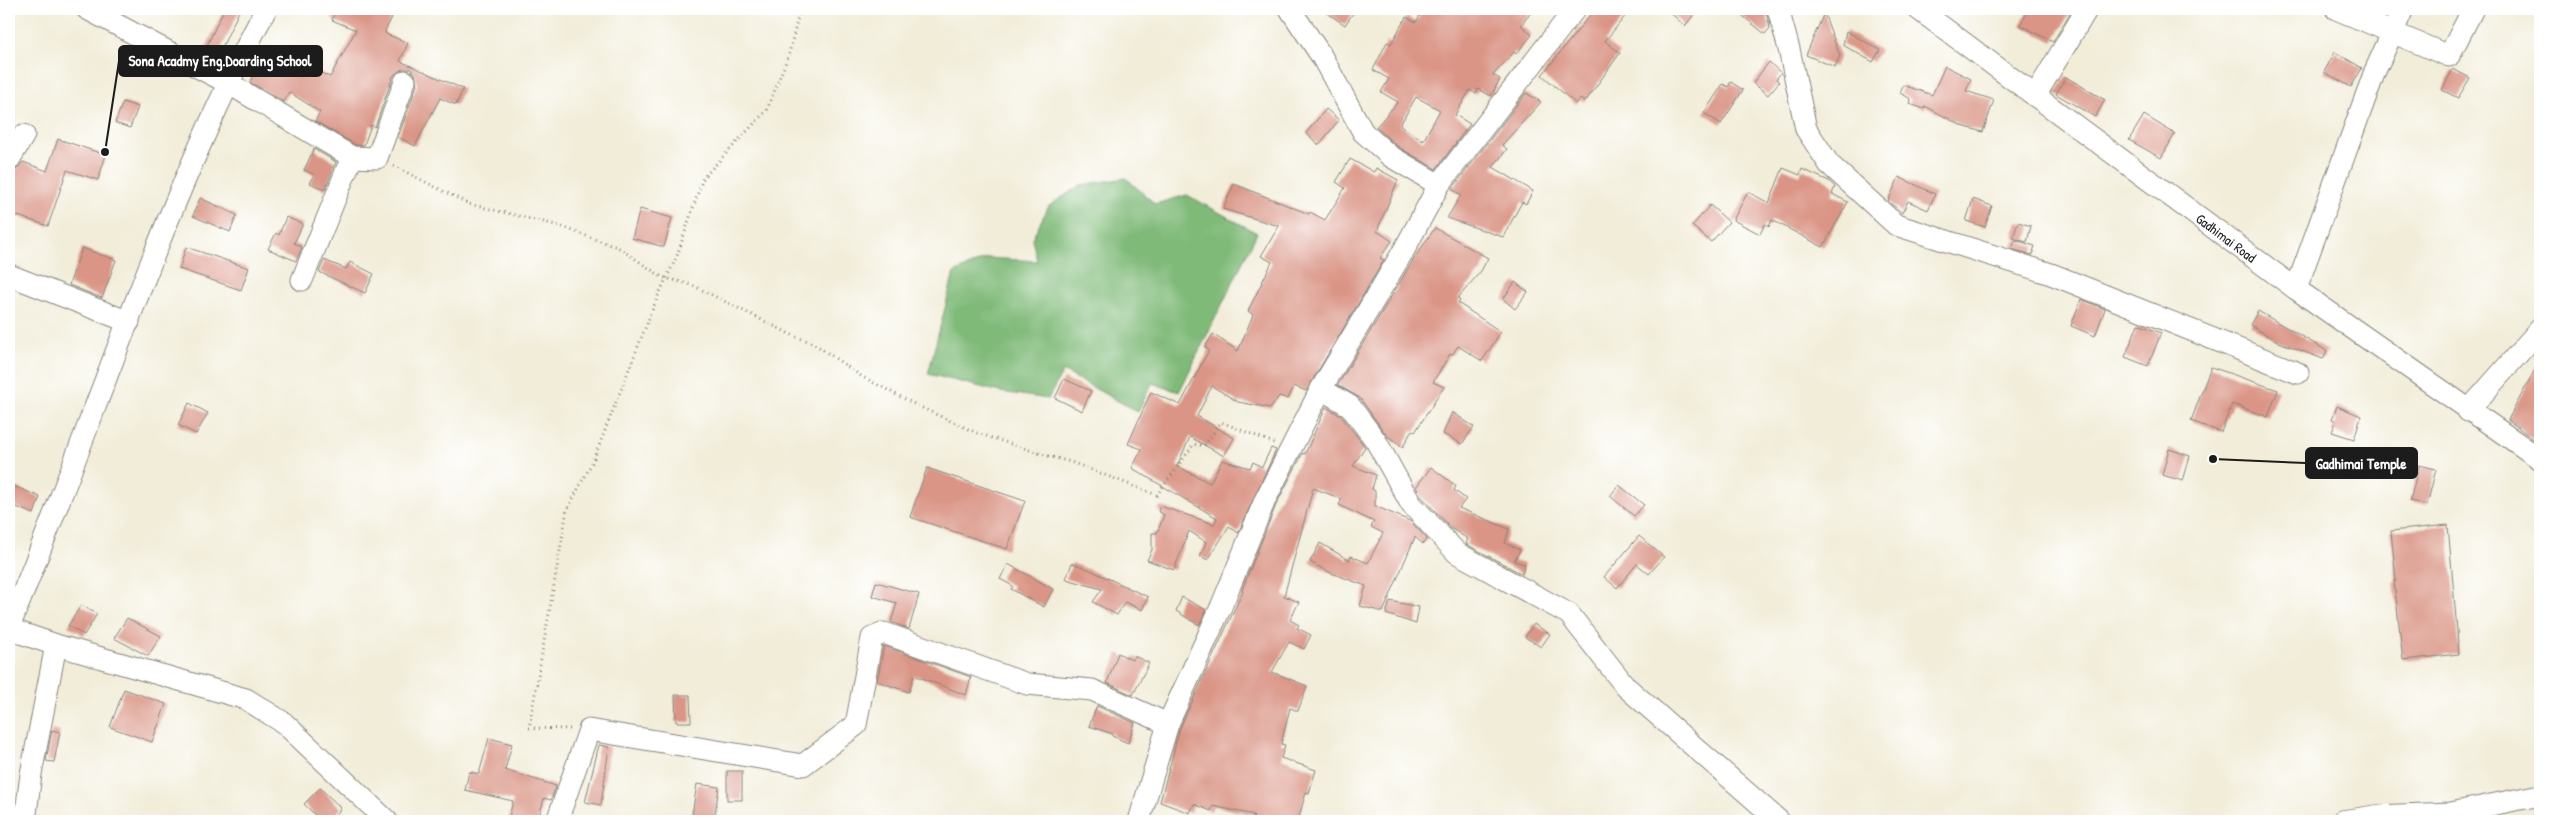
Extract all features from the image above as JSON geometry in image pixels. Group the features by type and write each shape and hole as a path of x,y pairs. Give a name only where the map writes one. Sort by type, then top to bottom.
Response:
{"street":[{"path":"87,9 228,83 352,157 378,158 405,81"},
{"path":"266,9 228,83 184,183 9,628 56,645 246,699 284,722 387,821"},
{"path":"1290,9 1322,57 1363,132 1390,156 1438,184"},
{"path":"1139,821 1168,724 1221,607 1265,500 1321,389 1404,250 1438,184 1575,9"},
{"path":"1778,9 1789,49 1806,129 1829,164 1896,225 2051,274 2298,373"},
{"name":"Gadhimai Road","path":"1918,9 2296,289 2540,460"},
{"path":"2035,96 2086,9"},
{"path":"2336,9 2392,30 2449,56 2472,9"},
{"path":"2296,289 2392,30 2403,9"},
{"path":"9,160 24,134"},
{"path":"302,280 352,157"},
{"path":"9,275 129,322"},
{"path":"2468,411 2540,329"},
{"path":"1321,389 1350,406 1376,441 1411,504 1457,553 1569,614 1626,687 1779,821"},
{"path":"557,821 589,730 803,765 856,725 872,638 884,633 1027,684 1092,690 1168,724"},
{"path":"25,821 31,774 56,645"},
{"path":"2342,821 2375,816 2451,813 2540,795"}],"path":[{"path":"589,730 529,728 550,601 568,510 593,461 657,298 677,256 703,178 767,110 789,54 800,9"},
{"path":"378,158 469,204 560,226 619,248 667,278 692,285 794,336 813,343 861,376 920,407 977,433 1071,462 1157,495 1194,444 1204,446 1221,422 1290,450"}],"green space":[{"path":"1126,178 1155,204 1187,195 1257,233 1179,392 1152,383 1138,412 1063,371 1048,399 1001,392 928,374 954,273 987,258 1037,261 1032,238 1049,206 1081,185"}],"building":[{"path":"224,9 240,9 216,60 203,54"},
{"path":"336,9 396,9 385,31 386,34 408,43 400,61 463,89 456,105 440,98 415,146 398,137 417,85 415,73 410,69 402,69 393,76 375,127 371,125 364,145 356,145 315,121 320,112 289,92 284,102 250,82 266,48 330,77 356,30 332,20"},
{"path":"1321,9 1356,9 1345,25"},
{"path":"1424,9 1534,9 1521,25 1532,35 1516,54 1514,52 1493,75 1500,79 1491,96 1478,89 1476,94 1470,90 1455,115 1470,124 1436,169 1397,146 1376,127 1398,102 1381,92 1389,79 1373,70 1387,42 1391,44 1406,17 1416,22","holes":["1416,97 1440,110 1423,141 1400,125"]},
{"path":"1595,9 1631,9 1605,41 1620,53 1585,102 1580,99 1576,104 1542,75"},
{"path":"1666,9 1698,9 1685,26"},
{"path":"1734,9 1763,9 1766,11 1770,28 1765,34"},
{"path":"2029,9 2063,9 2070,13 2053,42 2020,25"},
{"path":"1824,13 1840,56 1835,67 1806,55"},
{"path":"1846,31 1880,50 1873,62 1843,45"},
{"path":"2335,52 2362,68 2351,87 2324,72"},
{"path":"1769,62 1781,73 1776,79 1779,82 1768,95 1753,83"},
{"path":"1945,66 1971,79 1966,91 1994,100 1983,132 1962,126 1925,106 1924,109 1910,104 1911,99 1900,93 1903,85 1932,95"},
{"path":"2453,69 2470,78 2458,98 2442,90"},
{"path":"2066,77 2105,100 2095,117 2056,94"},
{"path":"1731,82 1743,90 1721,124 1704,113 1723,84 1728,87"},
{"path":"1526,93 1541,102 1502,145 1507,149 1493,167 1533,191 1526,204 1522,202 1503,237 1447,218 1461,195 1452,189"},
{"path":"123,102 138,107 130,128 115,123"},
{"path":"1326,109 1339,120 1319,145 1306,133"},
{"path":"2144,115 2175,134 2161,158 2129,140"},
{"path":"58,139 106,155 98,180 67,170 48,226 9,213 9,172 15,171 23,162 47,171"},
{"path":"314,149 336,162 325,190 310,183 315,175 304,170"},
{"path":"1350,159 1374,172 1376,168 1398,180 1377,231 1392,241 1380,258 1384,260 1306,391 1294,386 1288,399 1279,396 1271,408 1238,402 1212,386 1197,416 1234,438 1224,456 1190,437 1177,466 1210,483 1222,460 1250,468 1253,462 1262,467 1271,448 1276,450 1238,533 1229,526 1208,560 1200,556 1206,542 1189,531 1174,570 1147,560 1152,550 1152,533 1157,533 1164,515 1158,511 1160,506 1214,524 1217,518 1132,468 1142,449 1128,444 1151,392 1180,405 1209,350 1205,347 1213,334 1238,351 1253,315 1248,311 1272,262 1261,256 1279,226 1223,209 1234,184 1309,214 1310,212 1325,220 1345,188 1336,182"},
{"path":"1783,168 1800,175 1802,169 1829,181 1835,187 1832,194 1848,202 1823,247 1772,220 1769,227 1765,224 1760,234 1733,220 1748,192 1769,203"},
{"path":"1899,177 1935,194 1928,210 1908,201 1902,213 1888,201"},
{"path":"200,198 237,215 230,232 193,216"},
{"path":"1973,199 1992,206 1985,227 1966,221"},
{"path":"1710,205 1729,222 1711,242 1692,226"},
{"path":"640,209 672,218 664,247 632,238"},
{"path":"286,217 303,224 294,243 302,247 296,261 268,249 276,233 279,235"},
{"path":"2018,222 2031,226 2027,242 2013,238"},
{"path":"1435,228 1488,258 1481,271 1458,298 1460,300 1458,303 1501,332 1482,361 1458,346 1452,355 1450,354 1433,382 1444,387 1415,432 1412,430 1403,447 1387,436 1360,398 1338,385 1415,257"},
{"path":"2015,240 2035,246 2032,255 2012,249"},
{"path":"186,247 249,268 241,290 179,269"},
{"path":"82,248 116,260 102,298 69,285"},
{"path":"324,260 346,269 350,262 374,274 365,293 319,272"},
{"path":"1515,282 1528,292 1515,309 1503,299"},
{"path":"2081,299 2105,309 2095,336 2071,326"},
{"path":"2258,311 2327,351 2323,359 2279,342 2250,325"},
{"path":"2138,324 2161,333 2148,366 2125,357"},
{"path":"2540,360 2540,426 2533,439 2508,420"},
{"path":"2211,367 2278,390 2268,417 2232,404 2221,432 2191,421"},
{"path":"1064,379 1091,391 1082,411 1055,398"},
{"path":"189,403 208,413 196,434 178,425"},
{"path":"2337,406 2361,416 2354,439 2332,432 2336,421 2332,419"},
{"path":"1326,407 1341,416 1365,447 1353,466 1376,475 1372,489 1375,491 1375,506 1410,521 1427,539 1423,544 1415,537 1383,612 1360,606 1366,586 1329,572 1310,562 1320,543 1349,560 1351,556 1368,563 1383,533 1371,527 1374,522 1339,505 1342,499 1313,488 1284,596 1299,602 1290,620 1299,625 1297,628 1311,635 1304,649 1289,642 1272,672 1307,686 1298,711 1290,708 1281,744 1285,745 1281,758 1316,770 1309,793 1306,792 1298,821 1252,821 1254,815 1213,806 1211,811 1194,804 1190,813 1160,802 1180,728 1243,591 1276,505 1303,453 1305,454"},
{"path":"1452,412 1474,427 1462,444 1443,434"},
{"path":"2169,449 2190,456 2183,481 2162,475"},
{"path":"2419,465 2436,469 2427,505 2410,501"},
{"path":"1431,467 1456,486 1454,490 1466,499 1459,508 1509,529 1505,543 1520,550 1514,561 1525,564 1522,574 1466,544 1468,539 1452,529 1421,496 1416,487"},
{"path":"927,468 1025,501 1007,549 910,517"},
{"path":"9,484 40,497 34,514 9,504"},
{"path":"1619,485 1644,505 1634,516 1610,496"},
{"path":"2448,525 2459,654 2403,660 2394,581 2396,581 2391,531"},
{"path":"1639,536 1664,557 1649,574 1637,564 1617,588 1604,577"},
{"path":"1072,563 1148,597 1142,610 1125,602 1117,615 1093,602 1102,589 1066,579"},
{"path":"1008,564 1053,589 1044,607 1011,589 1013,586 1000,579"},
{"path":"876,582 919,594 909,629 891,622 897,603 872,596"},
{"path":"1182,597 1206,610 1199,625 1176,611"},
{"path":"1390,601 1419,607 1416,624 1386,614"},
{"path":"81,605 97,614 84,635 68,626"},
{"path":"127,618 161,636 148,656 114,638"},
{"path":"1534,624 1550,634 1541,647 1525,637"},
{"path":"884,646 971,677 966,695 914,675 909,692 877,681"},
{"path":"1118,653 1132,660 1134,656 1149,663 1133,695 1107,683"},
{"path":"124,689 166,704 152,742 110,727"},
{"path":"675,695 690,695 691,722 676,722"},
{"path":"1097,706 1135,723 1128,743 1112,736 1113,734 1089,726"},
{"path":"52,730 60,732 54,762 46,761"},
{"path":"489,738 512,744 505,770 556,786 551,800 544,798 538,821 508,821 513,801 465,790 469,772 479,774"},
{"path":"599,745 609,747 601,805 585,802"},
{"path":"727,771 742,771 742,800 727,800"},
{"path":"697,784 719,787 714,821 691,821"},
{"path":"320,788 341,808 332,821 321,821 304,804"}],"place":[{"name":"Sona Acadmy Eng.Doarding School","path":"105,152"},
{"name":"Gadhimai Temple","path":"2213,459"}]}
